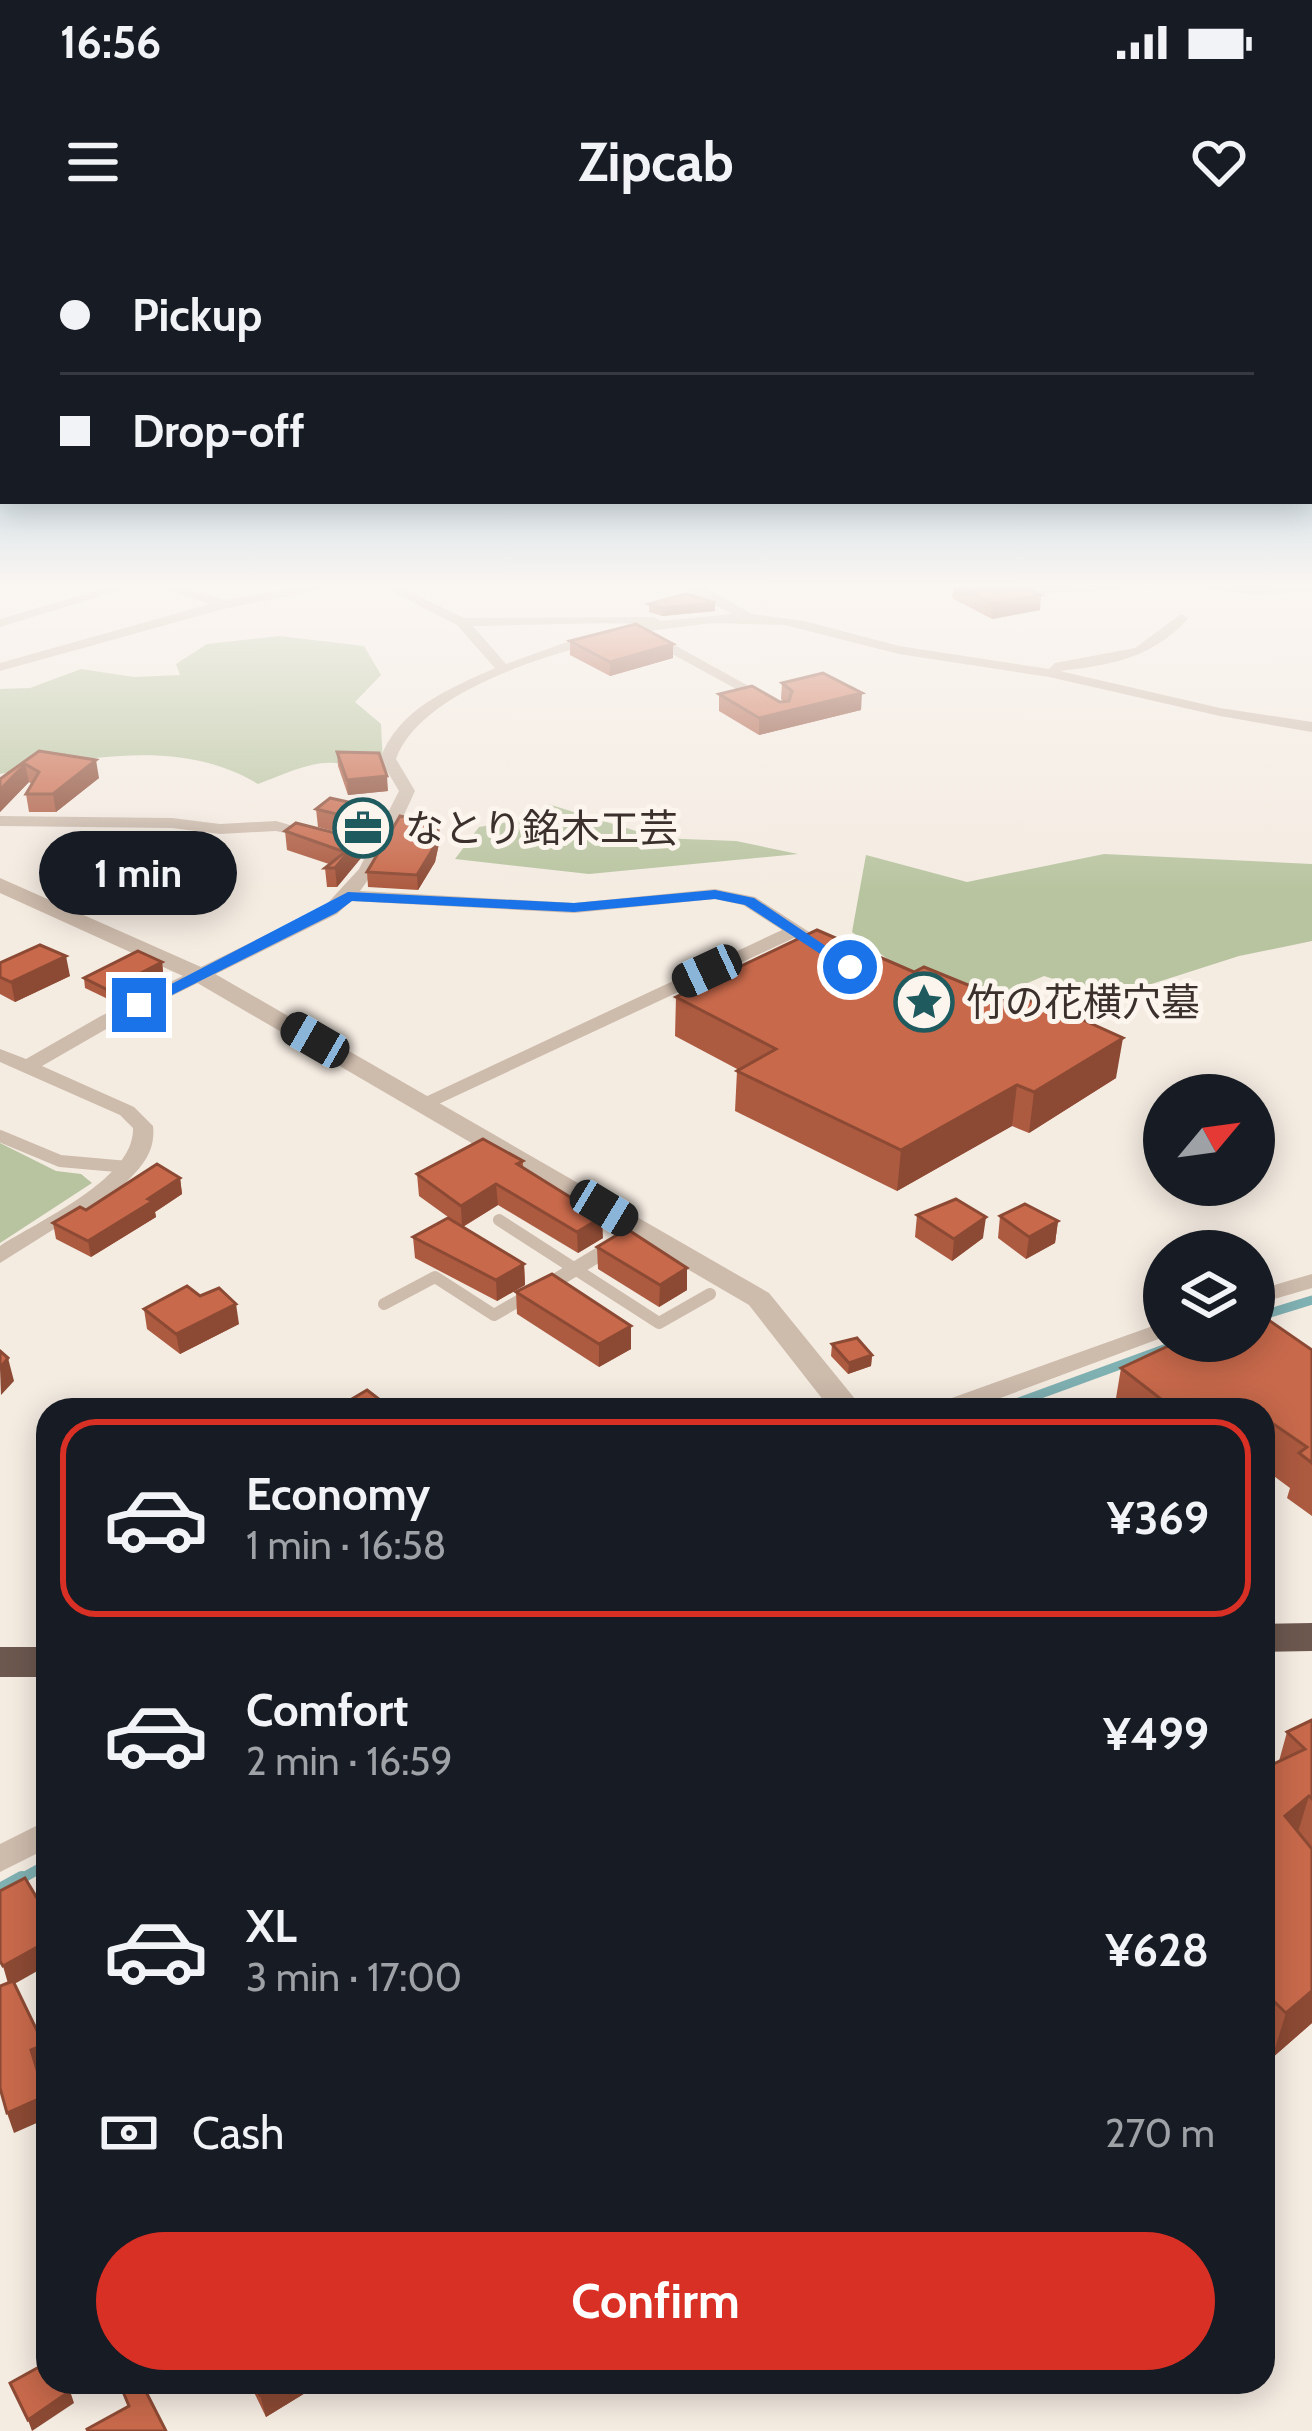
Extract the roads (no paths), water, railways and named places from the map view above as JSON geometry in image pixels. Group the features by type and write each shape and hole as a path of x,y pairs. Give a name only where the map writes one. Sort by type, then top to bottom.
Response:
{"highway":[{"path":"1275,1638 1312,1637"},
{"path":"0,1663 36,1663"}],"street":[{"path":"26,1067 331,910 348,896 361,848 406,791 388,759 394,736 411,719 471,686"},
{"path":"740,686 782,710"},
{"path":"1103,686 1216,713 1312,727"},
{"path":"9,816 172,823 220,830 276,826 361,848"},
{"path":"0,885 202,976 759,1299 838,1398"},
{"path":"348,896 574,908 715,894 749,901 850,967"},
{"path":"428,1103 796,929"},
{"path":"0,1055 127,1111 143,1126 144,1142 128,1167 0,1256"},
{"path":"538,1290 640,1228"},
{"path":"1275,1292 1312,1281"},
{"path":"977,1398 1143,1337"},
{"path":"0,1858 36,1839"}],"lane":[{"path":"0,1136 60,1161 128,1167"},
{"path":"499,1220 659,1323 710,1294"},
{"path":"384,1304 435,1277 494,1316 538,1290"}],"waterway":[{"path":"1275,1311 1312,1300"},
{"path":"1030,1398 1143,1357"},
{"path":"17,1881 36,1871"},
{"path":"0,1890 22,1878"}],"place":[{"name":"なとり銘木工芸","path":"363,828"},
{"name":"竹の花横穴墓","path":"924,1002"}]}
